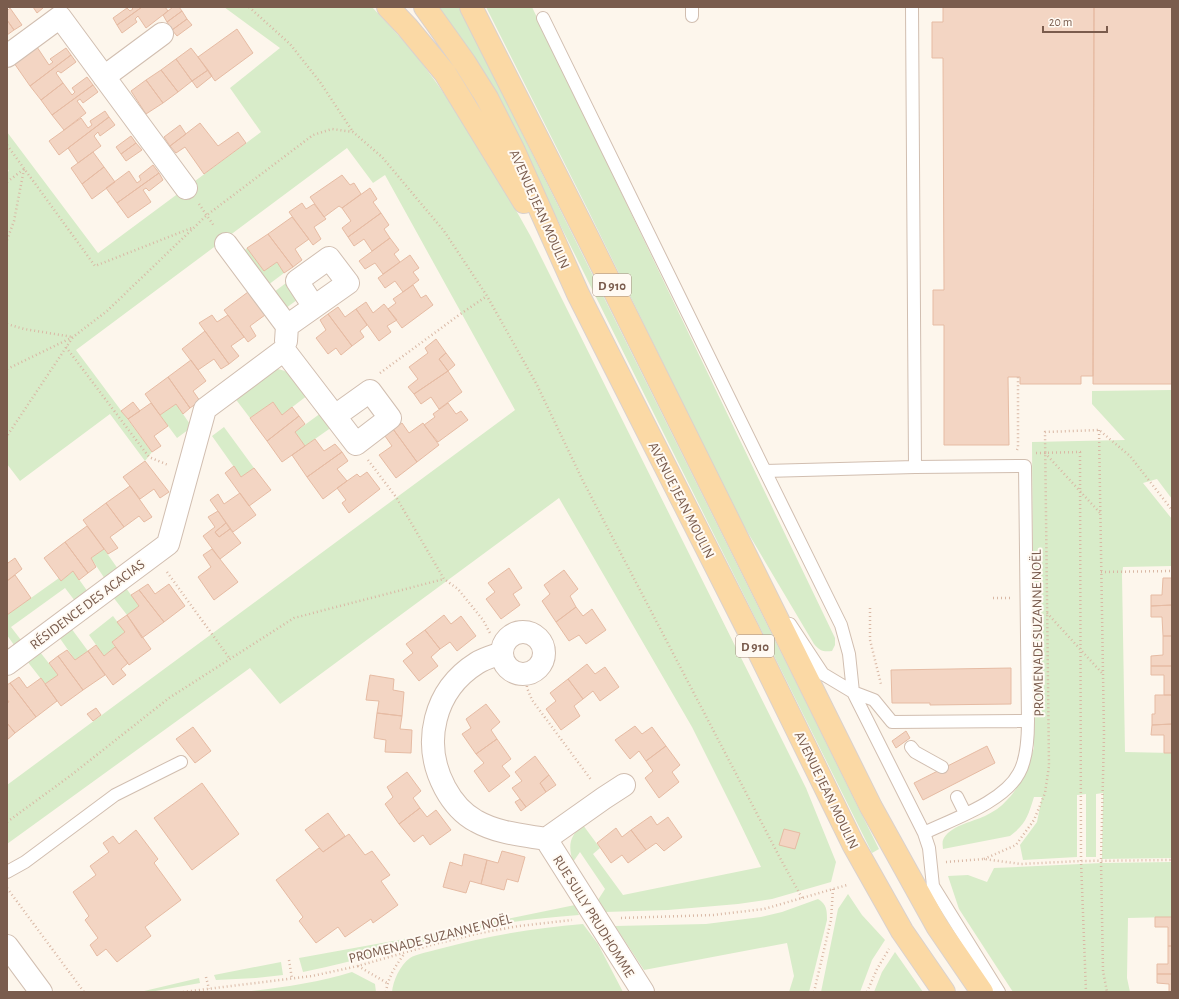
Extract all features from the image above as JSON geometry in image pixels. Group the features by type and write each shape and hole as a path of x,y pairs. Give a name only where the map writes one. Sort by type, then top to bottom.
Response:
{"main road":[{"name":"D 910","path":"388,7 407,27 445,73 494,152 578,294"},
{"name":"AVENUE JEAN MOULIN","path":"425,7 465,63 486,98 513,149 578,294 748,630 853,844 902,931 944,992"},
{"name":"AVENUE JEAN MOULIN","path":"471,7 872,807 937,926 982,992"}],"street":[{"path":"7,56 60,17 186,188"},
{"path":"104,77 162,34"},
{"path":"226,244 288,326"},
{"path":"161,549 187,474 205,409 284,350 288,326 314,307"},
{"path":"284,350 356,444 390,418 370,390 335,416"},
{"name":"RÉSIDENCE DES ACACIAS","path":"7,664 161,549"},
{"path":"518,633 524,633 531,634 537,638 541,643 544,656 538,668 526,674 518,674 507,666 503,660 502,653 506,641 518,633"},
{"path":"502,653 486,658 477,663 455,682 447,691 440,704 435,719 433,750 436,766 441,781 450,797 461,810 475,821 490,827 506,832 546,839 624,785"},
{"name":"RUE SULLY PRUDHOMME","path":"546,839 643,992"},
{"path":"7,946 41,992"}],"lane":[{"path":"912,7 915,467"},
{"path":"543,18 841,625 849,654 853,692 924,833 928,848 933,886 999,992"},
{"path":"765,471 1025,466 1028,721 1027,746 1020,772 1006,791 984,804 924,833"},
{"path":"750,564 823,674 853,692 874,700 901,733"},
{"path":"892,722 1028,721"},
{"path":"911,747 915,752 942,767"},
{"path":"7,872 25,862 115,795 181,762"},
{"path":"958,797 965,813"}],"path":[{"path":"249,7 290,44 320,82 353,132 382,157 409,188 444,231 487,296 537,385 587,488 802,898"},
{"path":"7,370 73,337 107,311 207,215 313,135 332,129 353,132"},
{"path":"7,145 95,266 196,226"},
{"path":"7,182 24,169"},
{"path":"7,240 14,220 24,169"},
{"path":"186,188 207,215 226,244"},
{"path":"370,390 377,376 487,296"},
{"path":"7,324 24,330 73,337"},
{"path":"7,436 73,337"},
{"path":"66,347 149,457 187,474"},
{"path":"1099,430 1130,456 1172,510"},
{"path":"1099,430 1104,735 1101,861 1103,972 1106,992"},
{"name":"PROMENADE SUZANNE NOËL","path":"984,859 1016,845 1034,820 1045,793 1048,766 1045,432 1099,430"},
{"path":"356,444 396,497 444,579 458,589 483,620 502,653"},
{"path":"1032,453 1080,452 1081,861 1086,992"},
{"path":"1013,453 1020,453"},
{"path":"1045,453 1101,514"},
{"path":"161,549 230,659"},
{"path":"1102,572 1172,570"},
{"path":"7,822 70,776 169,698 294,618 444,579"},
{"path":"1027,597 1032,597 1103,673"},
{"path":"870,608 870,640 883,691"},
{"path":"526,674 527,688 532,700 604,798"},
{"name":"PROMENADE SUZANNE NOËL","path":"946,862 984,859 1022,864 1081,861 1172,860"},
{"name":"PROMENADE SUZANNE NOËL","path":"183,992 312,976 358,966 405,952 480,933 519,926 568,920 713,915 764,908 847,886"},
{"path":"7,888 84,992"},
{"path":"814,992 831,920 833,889"},
{"path":"867,992 877,969 902,931"},
{"path":"386,992 387,983 394,968 405,952"},
{"path":"289,960 292,979"},
{"path":"358,966 387,983"},
{"path":"206,977 208,989"}],"green space":[{"path":"224,7 372,7 412,51 439,86 480,150 531,237 806,788 836,862 831,882 772,899 738,904 668,910 605,912 598,900 605,889 580,852 573,862 571,856 570,846 572,837 583,825 600,848 593,854 623,895 761,867 692,727 559,498 280,704 250,668 7,844 7,785 515,410 385,175 373,183 347,148 76,350 152,452 145,461 110,414 20,481 7,464 7,172 9,171 7,168 7,132 98,253 261,132 230,88 280,48"},
{"path":"437,7 459,7 879,849 872,853 515,134"},
{"path":"486,7 532,7 835,638 835,645 832,651 822,650 814,644 738,516 588,210"},
{"path":"247,248 264,271 277,262 284,273 268,285 244,251"},
{"path":"290,280 301,297 286,308 274,292"},
{"path":"276,369 282,370 291,375 308,395 282,415 273,402 250,418 234,397"},
{"path":"1171,390 1172,499 1157,479 1143,483 1172,519 1172,566 1123,567 1122,575 1125,752 1172,753 1172,858 1102,859 1103,793 1096,794 1096,857 1086,857 1086,794 1077,795 1077,857 1023,860 1020,845 1037,822 1042,797 1034,797 1026,819 1020,828 1010,836 943,849 943,840 950,831 988,814 1000,807 1012,795 1020,782 1034,748 1032,442 1125,440 1092,404 1092,391"},
{"path":"176,404 192,427 177,438 160,415"},
{"path":"321,413 332,427 305,446 295,432"},
{"path":"224,427 254,468 241,477 212,436"},
{"path":"104,549 118,569 105,579 91,558"},
{"path":"73,571 88,592 75,601 65,588 11,627 21,640 14,645 7,635 7,615 59,578 61,581"},
{"path":"126,588 139,606 127,615 113,597"},
{"path":"113,616 125,632 112,642 115,647 104,656 89,635"},
{"path":"71,628 88,651 75,660 59,637"},
{"path":"40,652 58,675 45,684 27,661"},
{"path":"1172,862 1172,917 1128,918 1127,978 1130,992 1013,992 959,909 948,876 968,875 987,882 994,868 1102,863"},
{"path":"848,894 862,915 885,940 872,960 860,992 821,992 838,909"},
{"path":"818,899 825,905 827,920 809,992 789,992 794,976 787,943 644,970 615,926 706,924 761,917 782,912"},
{"path":"575,905 579,915 479,928 303,972 299,958 448,931"},
{"path":"583,924 598,944 623,992 392,992 395,978 400,969 406,961 416,955 493,936"},
{"path":"895,952 923,992 874,992 882,972"},
{"path":"281,962 283,975 216,980 214,975"},
{"path":"352,972 375,984 376,992 242,992 298,985"},
{"path":"199,978 200,983 150,992 140,992"}],"building":[{"path":"33,7 42,7 43,8 37,13"},
{"path":"131,7 142,7 117,25 113,18 127,8 130,11 133,9"},
{"path":"142,7 165,7 168,11 146,28 138,16 135,19 137,22 122,33 117,25"},
{"path":"173,7 179,7 182,11 167,22 163,15"},
{"path":"943,7 1094,7 1093,376 1081,376 1081,384 1020,384 1020,377 1008,377 1009,445 944,445 944,325 933,325 933,290 944,290 943,58 932,58 932,22 943,22"},
{"path":"1094,7 1172,7 1172,384 1093,384"},
{"path":"10,8 22,25 14,30 7,20 7,11"},
{"path":"182,11 187,19 172,30 167,22"},
{"path":"187,19 192,25 177,36 172,30"},
{"path":"7,20 14,30 7,35"},
{"path":"237,29 253,53 215,81 198,57"},
{"path":"37,47 49,65 53,62 50,59 66,48 71,55 30,86 14,63"},
{"path":"191,48 208,70 192,81 176,59"},
{"path":"71,55 76,62 61,73 58,71 56,73 63,83 41,100 30,86"},
{"path":"176,59 192,81 178,92 161,70"},
{"path":"161,70 178,92 163,103 146,80"},
{"path":"208,70 212,76 197,88 192,81"},
{"path":"87,77 93,85 52,115 41,100 63,83 72,95 75,92 72,88"},
{"path":"146,80 163,103 146,114 131,91"},
{"path":"93,85 98,92 83,103 80,99 77,101 86,113 64,130 52,115"},
{"path":"105,111 109,117 59,155 49,141 81,118 88,128 92,125 90,121"},
{"path":"109,117 115,125 100,136 98,132 94,136 101,146 78,163 68,148"},
{"path":"200,123 218,146 238,132 246,143 204,174 185,147 176,153 170,146"},
{"path":"180,125 186,134 170,146 164,137"},
{"path":"131,136 136,143 121,154 116,147"},
{"path":"136,143 142,150 126,161 121,154"},
{"path":"93,152 104,167 82,184 71,168"},
{"path":"153,165 159,173 117,203 106,188 129,171 137,183 141,180 139,176"},
{"path":"104,167 115,182 92,199 82,184"},
{"path":"159,173 163,180 149,191 146,188 143,190 151,202 128,218 117,203"},
{"path":"342,175 350,185 354,183 361,194 342,208 339,206 324,217 310,197"},
{"path":"370,188 377,199 373,202 381,213 348,237 342,228 351,221 342,208"},
{"path":"302,203 306,209 314,204 326,219 314,227 321,239 313,245 289,212"},
{"path":"381,213 389,225 384,229 390,238 372,251 364,239 354,246 348,237"},
{"path":"292,217 309,239 295,249 302,260 293,267 268,234"},
{"path":"268,234 293,267 284,273 277,262 264,271 247,248"},
{"path":"390,238 399,250 394,254 400,262 383,274 375,263 365,269 359,261"},
{"path":"410,255 419,268 413,272 419,280 403,292 395,281 385,288 378,278"},
{"path":"413,285 421,298 426,295 433,305 402,328 388,309 396,303 393,299"},
{"path":"248,292 265,315 250,326 256,336 248,342 224,310"},
{"path":"366,302 373,313 384,304 397,320 387,326 391,332 379,341 356,309"},
{"path":"338,307 345,317 356,309 367,325 360,331 364,337 352,346 328,314"},
{"path":"328,314 352,346 341,355 336,348 328,354 316,338 326,330 320,320"},
{"path":"212,315 217,322 228,315 244,337 231,346 239,356 229,364 199,323"},
{"path":"205,331 229,364 221,369 214,359 198,370 182,349"},
{"path":"436,339 446,353 439,359 448,371 414,394 408,387 418,379 409,367 428,353 425,348"},
{"path":"446,353 455,365 448,371 439,359"},
{"path":"191,360 206,381 193,391 200,401 190,408 168,377"},
{"path":"448,371 462,392 439,409 431,397 421,404 414,394"},
{"path":"168,377 190,408 183,414 176,404 160,415 145,394"},
{"path":"133,402 140,411 128,419 121,411"},
{"path":"273,402 282,415 292,407 299,416 267,441 250,418"},
{"path":"151,403 168,426 154,436 161,446 152,452 128,419"},
{"path":"448,403 456,414 461,411 468,420 438,442 424,425 435,417 433,414"},
{"path":"299,416 305,424 295,432 305,446 282,462 267,441"},
{"path":"402,423 409,433 423,423 439,445 417,462 393,429"},
{"path":"393,429 417,462 396,478 379,455 392,446 385,436"},
{"path":"315,439 324,451 335,444 342,452 307,477 292,455"},
{"path":"342,452 348,461 337,469 347,481 323,499 307,477"},
{"path":"145,461 169,492 160,498 154,489 140,499 123,477"},
{"path":"234,466 241,477 254,468 271,490 249,506 225,473"},
{"path":"367,472 380,489 349,513 342,503 346,500 337,488 357,474 360,477"},
{"path":"130,486 152,517 144,522 139,516 124,527 106,503"},
{"path":"240,493 256,515 233,532 210,500 218,494 224,504"},
{"path":"106,503 124,527 110,537 118,548 108,554 83,520"},
{"path":"218,511 226,523 215,532 219,537 230,529 241,543 220,559 203,536 215,527 208,517"},
{"path":"226,523 230,529 219,537 215,532"},
{"path":"87,526 104,549 91,558 96,567 88,573 65,542"},
{"path":"65,542 88,573 79,580 73,571 61,581 44,558"},
{"path":"212,549 238,582 214,600 198,577 211,567 203,555"},
{"path":"15,558 22,569 7,581 7,562 8,563"},
{"path":"509,568 522,588 513,594 520,605 501,619 486,599 495,592 488,583"},
{"path":"564,570 578,589 570,596 576,607 556,622 542,601 550,594 544,585"},
{"path":"15,575 31,598 7,615 7,581"},
{"path":"1163,578 1172,578 1172,605 1151,606 1151,595 1162,595"},
{"path":"148,584 155,594 169,584 185,606 164,622 139,590"},
{"path":"139,590 164,622 142,638 127,615 139,606 131,595"},
{"path":"1172,605 1172,636 1163,636 1162,617 1151,617 1151,606"},
{"path":"576,607 583,616 592,609 606,630 586,644 579,635 569,641 556,622"},
{"path":"127,615 151,649 129,665 112,642 125,632 117,622"},
{"path":"444,615 451,624 461,616 476,636 457,651 450,642 440,649 425,630"},
{"path":"425,630 440,649 431,657 438,666 419,681 403,661 413,653 406,644"},
{"path":"1163,636 1172,636 1172,666 1151,666 1151,656 1163,655"},
{"path":"96,645 104,656 115,647 128,663 121,669 126,675 113,685 88,651"},
{"path":"67,650 75,660 88,651 105,675 83,690 58,656"},
{"path":"58,656 83,690 61,706 45,684 58,675 49,663"},
{"path":"587,664 595,674 605,667 619,687 600,701 593,691 583,699 568,679"},
{"path":"1151,666 1172,666 1172,695 1164,695 1164,675 1151,675"},
{"path":"1011,668 1011,704 930,705 930,703 892,703 891,670"},
{"path":"370,675 394,679 393,690 404,692 402,716 377,713 379,701 366,700"},
{"path":"19,677 27,688 41,678 57,701 36,717 10,683"},
{"path":"568,679 583,699 574,706 580,716 561,730 546,709 556,701 550,693"},
{"path":"10,683 36,717 15,733 7,723 7,703 9,702 7,699 7,685"},
{"path":"1155,695 1172,695 1172,724 1152,725 1152,714 1155,714"},
{"path":"486,704 500,722 491,730 497,739 476,754 462,734 471,728 466,719"},
{"path":"96,708 101,715 93,721 87,714"},
{"path":"377,713 402,716 400,729 412,730 411,753 385,752 386,740 374,738"},
{"path":"7,723 15,733 7,740"},
{"path":"1172,724 1172,753 1164,753 1164,735 1151,735 1152,725"},
{"path":"635,726 642,734 652,727 666,746 646,761 639,751 630,759 615,740"},
{"path":"193,727 211,751 195,763 176,739"},
{"path":"906,731 910,738 896,748 892,741"},
{"path":"497,739 511,759 502,766 510,776 489,792 474,771 484,763 476,754"},
{"path":"666,746 680,765 672,772 679,782 659,798 645,778 653,771 646,761"},
{"path":"987,746 995,763 923,800 914,783"},
{"path":"535,756 549,775 540,783 546,792 526,807 512,788 522,781 515,772"},
{"path":"407,772 421,791 413,798 420,808 399,824 385,804 393,797 387,787"},
{"path":"549,775 556,785 546,792 540,783"},
{"path":"202,783 239,834 192,870 154,818"},
{"path":"520,799 526,807 521,811 515,802"},
{"path":"420,808 427,817 436,810 451,830 430,845 423,835 414,842 399,824"},
{"path":"328,813 345,836 323,852 305,830"},
{"path":"651,816 657,825 668,817 682,837 664,851 656,843 646,850 631,830"},
{"path":"616,828 622,837 631,830 646,850 628,863 622,855 611,863 597,843"},
{"path":"784,829 800,833 795,849 779,845"},
{"path":"136,830 158,859 154,863 181,900 145,927 151,936 117,962 106,949 97,956 90,945 98,938 85,920 89,916 73,892 96,875 90,866 109,852 103,843 113,836 119,844"},
{"path":"349,834 365,855 372,851 390,875 381,881 398,905 373,923 371,919 345,937 338,927 316,943 299,921 303,917 276,880 319,848 323,852"},
{"path":"502,851 525,857 518,882 507,879 504,890 481,884 487,860 498,863"},
{"path":"464,854 487,860 481,884 470,881 466,893 443,887 450,862 462,866"},
{"path":"1155,917 1172,917 1172,946 1168,946 1168,927 1155,927"},
{"path":"1168,946 1172,946 1172,974 1157,974 1157,964 1168,964"},
{"path":"1157,974 1172,974 1172,992 1169,992 1169,984 1157,983"}]}
